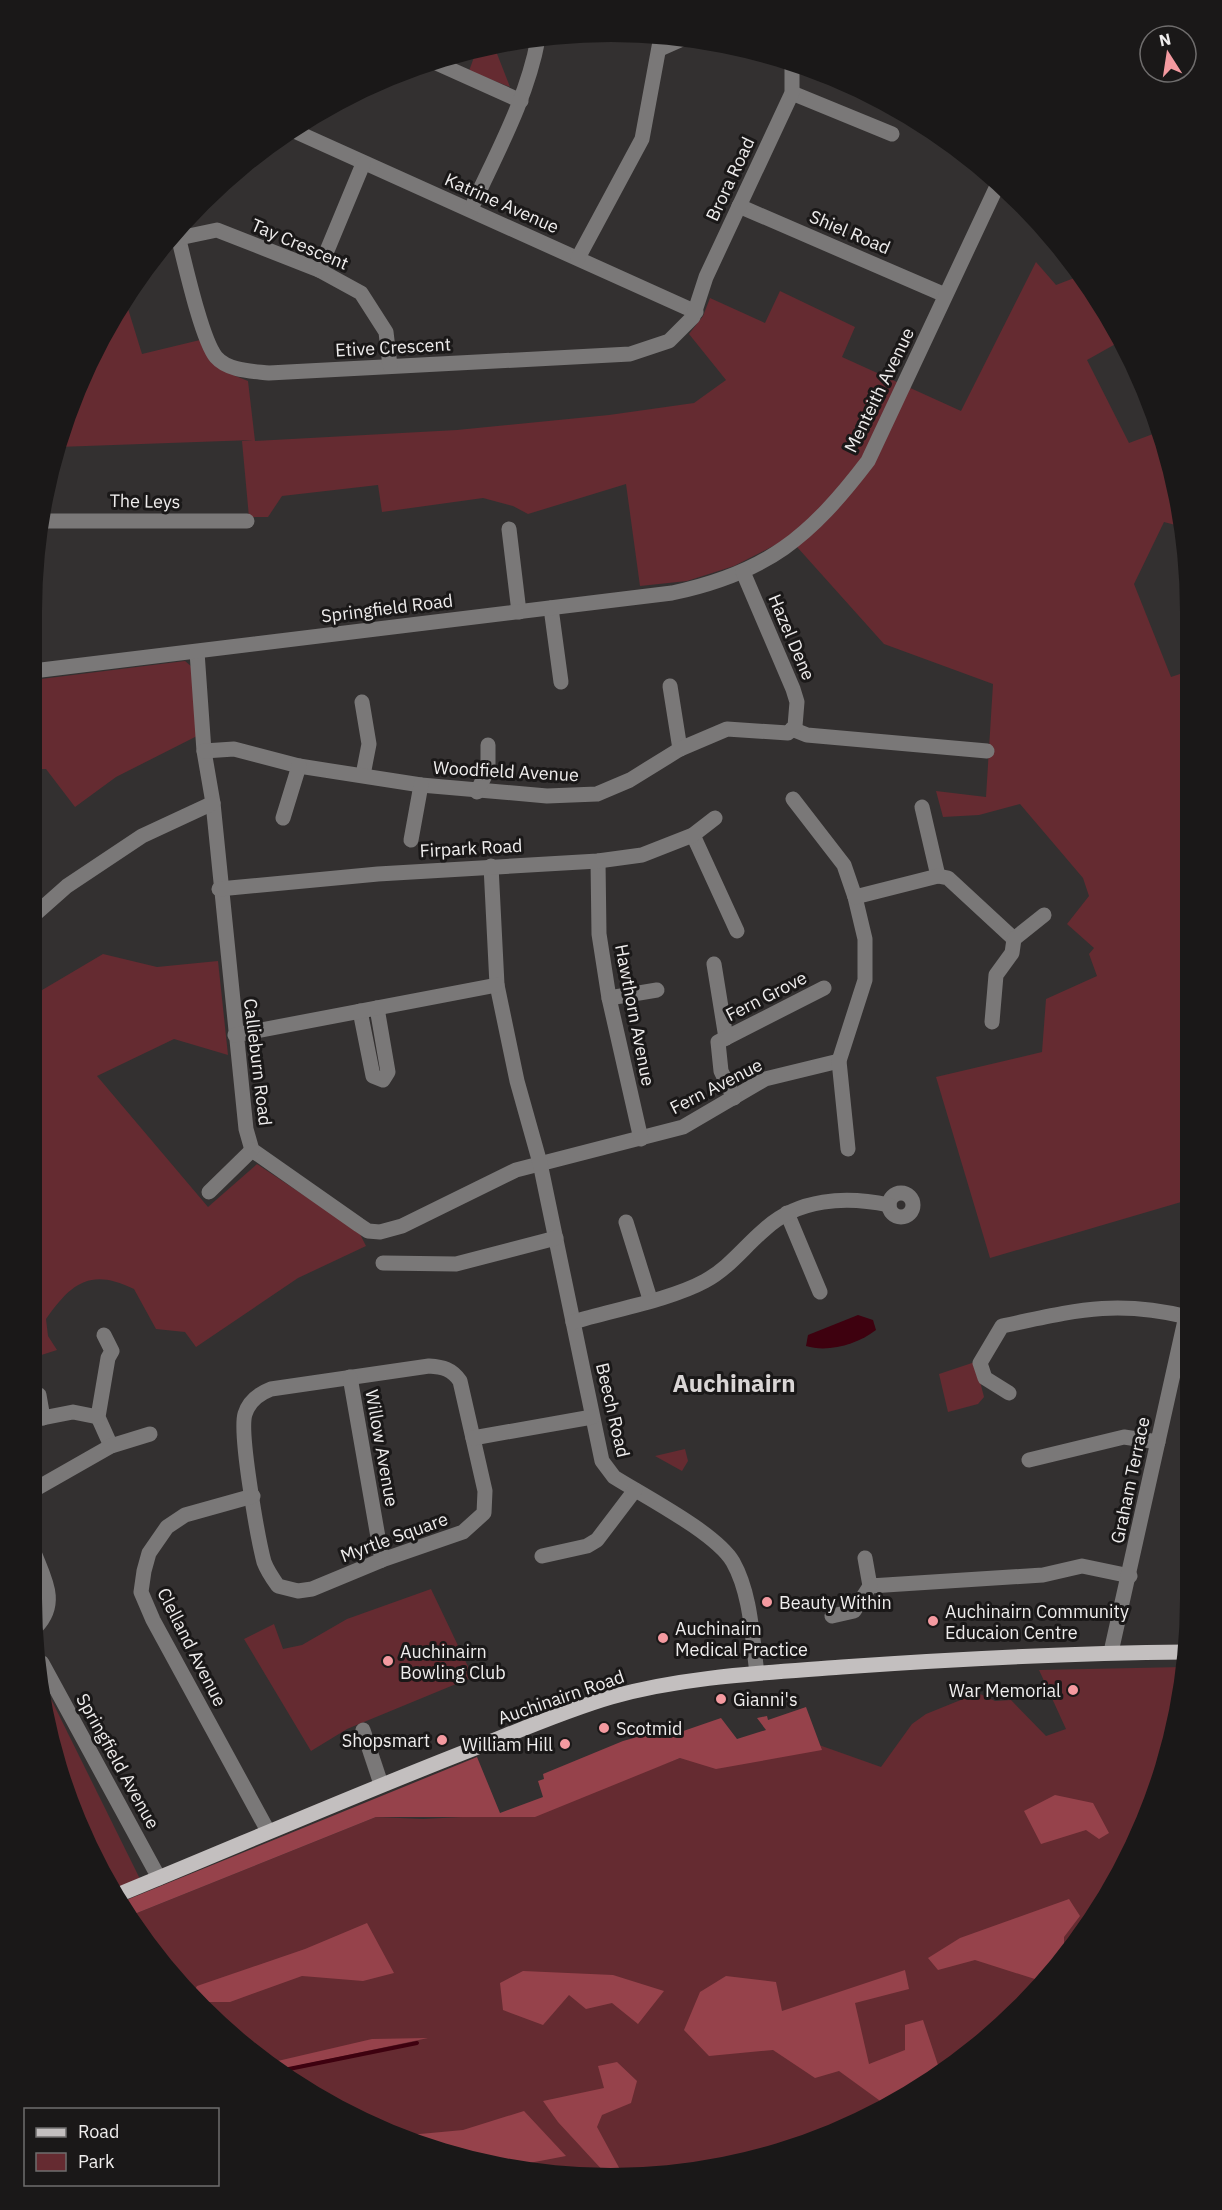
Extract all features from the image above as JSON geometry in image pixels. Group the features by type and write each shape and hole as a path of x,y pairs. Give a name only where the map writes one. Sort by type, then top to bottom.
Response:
{"main road":[{"name":"Auchinairn Road","path":"124,1892 381,1784 610,1698 658,1686 757,1673 1111,1652 1177,1652"}],"street":[{"path":"578,258 642,139 661,44"},
{"path":"471,209 521,101 536,47"},
{"path":"445,67 521,101"},
{"name":"Brora Road","path":"696,312 706,276 792,93 792,71"},
{"path":"792,93 892,134"},
{"name":"Katrine Avenue","path":"301,134 696,312"},
{"path":"319,270 363,164"},
{"name":"Menteith Avenue","path":"743,572 798,540 838,500 868,461 995,191"},
{"name":"Shiel Road","path":"739,206 945,295"},
{"name":"Tay Crescent","path":"187,232 217,230 319,270 361,293 386,332 390,366"},
{"name":"Etive Crescent","path":"179,241 203,329 216,357 234,368 269,373 630,354 669,341 696,312"},
{"name":"The Leys","path":"50,521 247,521"},
{"path":"509,529 519,612"},
{"name":"Springfield Road","path":"42,670 672,593 704,586 743,572"},
{"name":"Hazel Dene","path":"743,572 793,688 797,702 794,724"},
{"path":"551,608 561,682"},
{"name":"Callieburn Road","path":"197,652 204,751 213,803 219,889 235,1035 246,1129 252,1150 368,1231 380,1232 402,1227 516,1170 540,1163"},
{"path":"670,686 680,749"},
{"path":"362,702 369,744 363,775"},
{"name":"Woodfield Avenue","path":"204,751 234,749 299,766 421,785 477,792 547,796 597,794 630,780 680,749 728,729 788,733 794,724 807,735 987,751"},
{"path":"477,792 488,769 488,744"},
{"path":"283,818 299,766"},
{"path":"411,840 421,785"},
{"path":"793,799 844,865 855,897 865,939 865,980 839,1061 848,1149"},
{"path":"42,908 67,886 142,836 213,803"},
{"path":"922,807 938,876"},
{"name":"Firpark Road","path":"219,889 490,866 598,861 642,855 693,835 715,818"},
{"path":"693,835 737,931"},
{"name":"Hawthorn Avenue","path":"598,861 599,934 609,998 641,1139"},
{"name":"Beech Road","path":"490,866 497,986 517,1081 540,1163 602,1461 614,1476 715,1542 732,1560 742,1584 757,1673"},
{"path":"855,897 938,876 948,878 1014,939"},
{"path":"992,1022 996,975 1012,953 1014,939 1044,915"},
{"name":"Fern Grove","path":"714,964 726,1038"},
{"path":"235,1035 497,986"},
{"name":"Fern Grove","path":"734,1098 721,1071 718,1042 824,988"},
{"path":"609,998 657,990"},
{"path":"360,1011 373,1076 383,1080 388,1072 377,1008"},
{"name":"Fern Avenue","path":"540,1163 682,1127 765,1079 839,1061"},
{"path":"209,1191 252,1150"},
{"path":"573,1322 672,1294 714,1275 765,1228 787,1213 827,1201 850,1199 889,1205"},
{"path":"787,1213 820,1292"},
{"path":"626,1222 650,1299"},
{"path":"383,1263 405,1256 456,1264 556,1238"},
{"path":"1009,1393 985,1378 980,1363 1002,1326 1054,1313 1116,1306 1180,1315"},
{"path":"104,1335 112,1351 108,1358 98,1417 111,1446"},
{"name":"Graham Terrace","path":"1111,1652 1180,1346"},
{"name":"Myrtle Square","path":"429,1366 443,1367 455,1373 460,1381 485,1491 484,1513 464,1532 382,1560 312,1589 298,1590 278,1586 265,1563 243,1428 245,1414 251,1402 259,1394 271,1389 350,1377 429,1366"},
{"name":"Willow Avenue","path":"350,1377 382,1560"},
{"path":"42,1418 73,1412 98,1417"},
{"path":"473,1437 592,1418"},
{"path":"42,1485 111,1446 150,1434"},
{"path":"1029,1460 1124,1437 1158,1442"},
{"path":"542,1556 587,1546 597,1540 635,1490"},
{"name":"Clelland Avenue","path":"253,1496 185,1515 167,1527 149,1553 141,1592 153,1620 268,1832"},
{"path":"832,1616 854,1611 870,1586 865,1557"},
{"path":"870,1586 1043,1575 1082,1566 1130,1576"},
{"path":"42,1577 50,1602 48,1613 43,1619"},
{"name":"Springfield Avenue","path":"47,1672 159,1878"},
{"path":"363,1730 381,1784"}],"green space":[{"path":"497,54 510,87 469,71 473,59"},
{"path":"1036,262 1056,285 1072,279 1104,326 1114,345 1087,360 1129,443 1152,434 1161,464 1173,524 1164,522 1134,584 1171,677 1180,674 1180,1202 990,1258 936,1077 1042,1052 1046,999 1097,976 1089,954 1094,948 1067,924 1089,896 1083,878 1020,804 979,815 943,817 936,791 986,797 993,684 884,644 789,538 734,566 687,581 640,586 626,484 528,514 513,506 483,498 382,512 378,485 282,496 268,517 249,517 242,441 253,440 66,447 85,393 128,310 142,354 200,340 233,375 248,381 255,441 457,430 609,415 694,403 726,380 689,334 703,316 710,298 765,323 780,291 855,327 842,357 961,411"},
{"path":"185,661 192,667 197,736 116,777 75,807 46,769 42,769 42,679"},
{"path":"103,954 157,967 218,961 228,1055 174,1039 97,1076 208,1207 257,1164 359,1232 366,1246 298,1278 196,1347 185,1332 156,1329 134,1289 106,1280 84,1282 65,1296 46,1319 48,1336 57,1350 42,1355 42,990"},
{"path":"975,1362 984,1397 978,1404 948,1412 939,1374"},
{"path":"685,1449 688,1461 682,1471 655,1456"},
{"name":"Auchinairn Bowling Club","path":"431,1589 473,1677 347,1729 311,1751 244,1639 274,1624 283,1649 302,1645 347,1619"},
{"path":"1176,1667 1161,1746 1150,1782 1137,1817 1104,1884 1084,1915 1039,1974 986,2027 957,2050 896,2092 863,2109 829,2125 758,2149 722,2157 648,2167 574,2167 500,2157 464,2149 393,2125 326,2092 295,2072 236,2027 183,1974 137,1913 376,1817 423,1819 536,1813 680,1758 819,1745 881,1767 912,1724 926,1714 978,1693 995,1701 1011,1700 1046,1736 1066,1729 1039,1670"},
{"path":"51,1700 140,1879 121,1888 101,1851 72,1782 61,1746"}],"shaded area":[{"path":"858,1315 873,1320 876,1330 842,1346 815,1348 806,1346 808,1335"},
{"path":"806,1707 822,1750 716,1769 680,1758 535,1817 376,1817 137,1913 128,1899 477,1757 500,1813 543,1797 538,1781 544,1779 543,1774 623,1741 655,1732 663,1738 721,1718 737,1739 766,1730 757,1718 767,1716 768,1720"},
{"path":"1055,1795 1093,1803 1109,1833 1099,1839 1086,1830 1041,1844 1024,1811"},
{"path":"1069,1899 1080,1916 1064,1937 1064,1942 1034,1979 975,1960 938,1970 928,1958 960,1938"},
{"path":"367,1923 394,1973 363,1981 302,1976 230,2002 210,2002 196,1988 197,1986 305,1949"},
{"path":"905,1970 909,1989 855,2003 869,2064 905,2050 905,2025 923,2020 938,2064 880,2100 839,2071 815,2078 773,2050 709,2056 684,2030 700,1992 726,1976 776,1982 782,2011"},
{"path":"523,1971 613,1975 664,1991 638,2024 612,2003 586,2009 569,1995 543,2025 503,2010 500,1983"},
{"path":"428,2038 289,2067 279,2061 372,2039"},
{"path":"617,2062 637,2081 631,2103 602,2115 597,2127 619,2168 600,2168 558,2122 543,2101 604,2088 598,2066"},
{"path":"524,2111 566,2156 533,2162 464,2149 418,2134 463,2130"}],"waterway":[{"path":"290,2069 417,2043"}],"place":[{"name":"Beauty Within","path":"767,1602"},
{"name":"Auchinairn Community Educaion Centre","path":"933,1621"},
{"name":"Auchinairn Medical Practice","path":"663,1638"},
{"name":"Auchinairn Bowling Club","path":"388,1661"},
{"name":"War Memorial","path":"1073,1690"},
{"name":"Gianni's","path":"721,1699"},
{"name":"Scotmid","path":"604,1728"},
{"name":"Shopsmart","path":"442,1740"},
{"name":"William Hill","path":"565,1744"}],"district":[{"name":"Auchinairn","path":"734,1383"}]}
